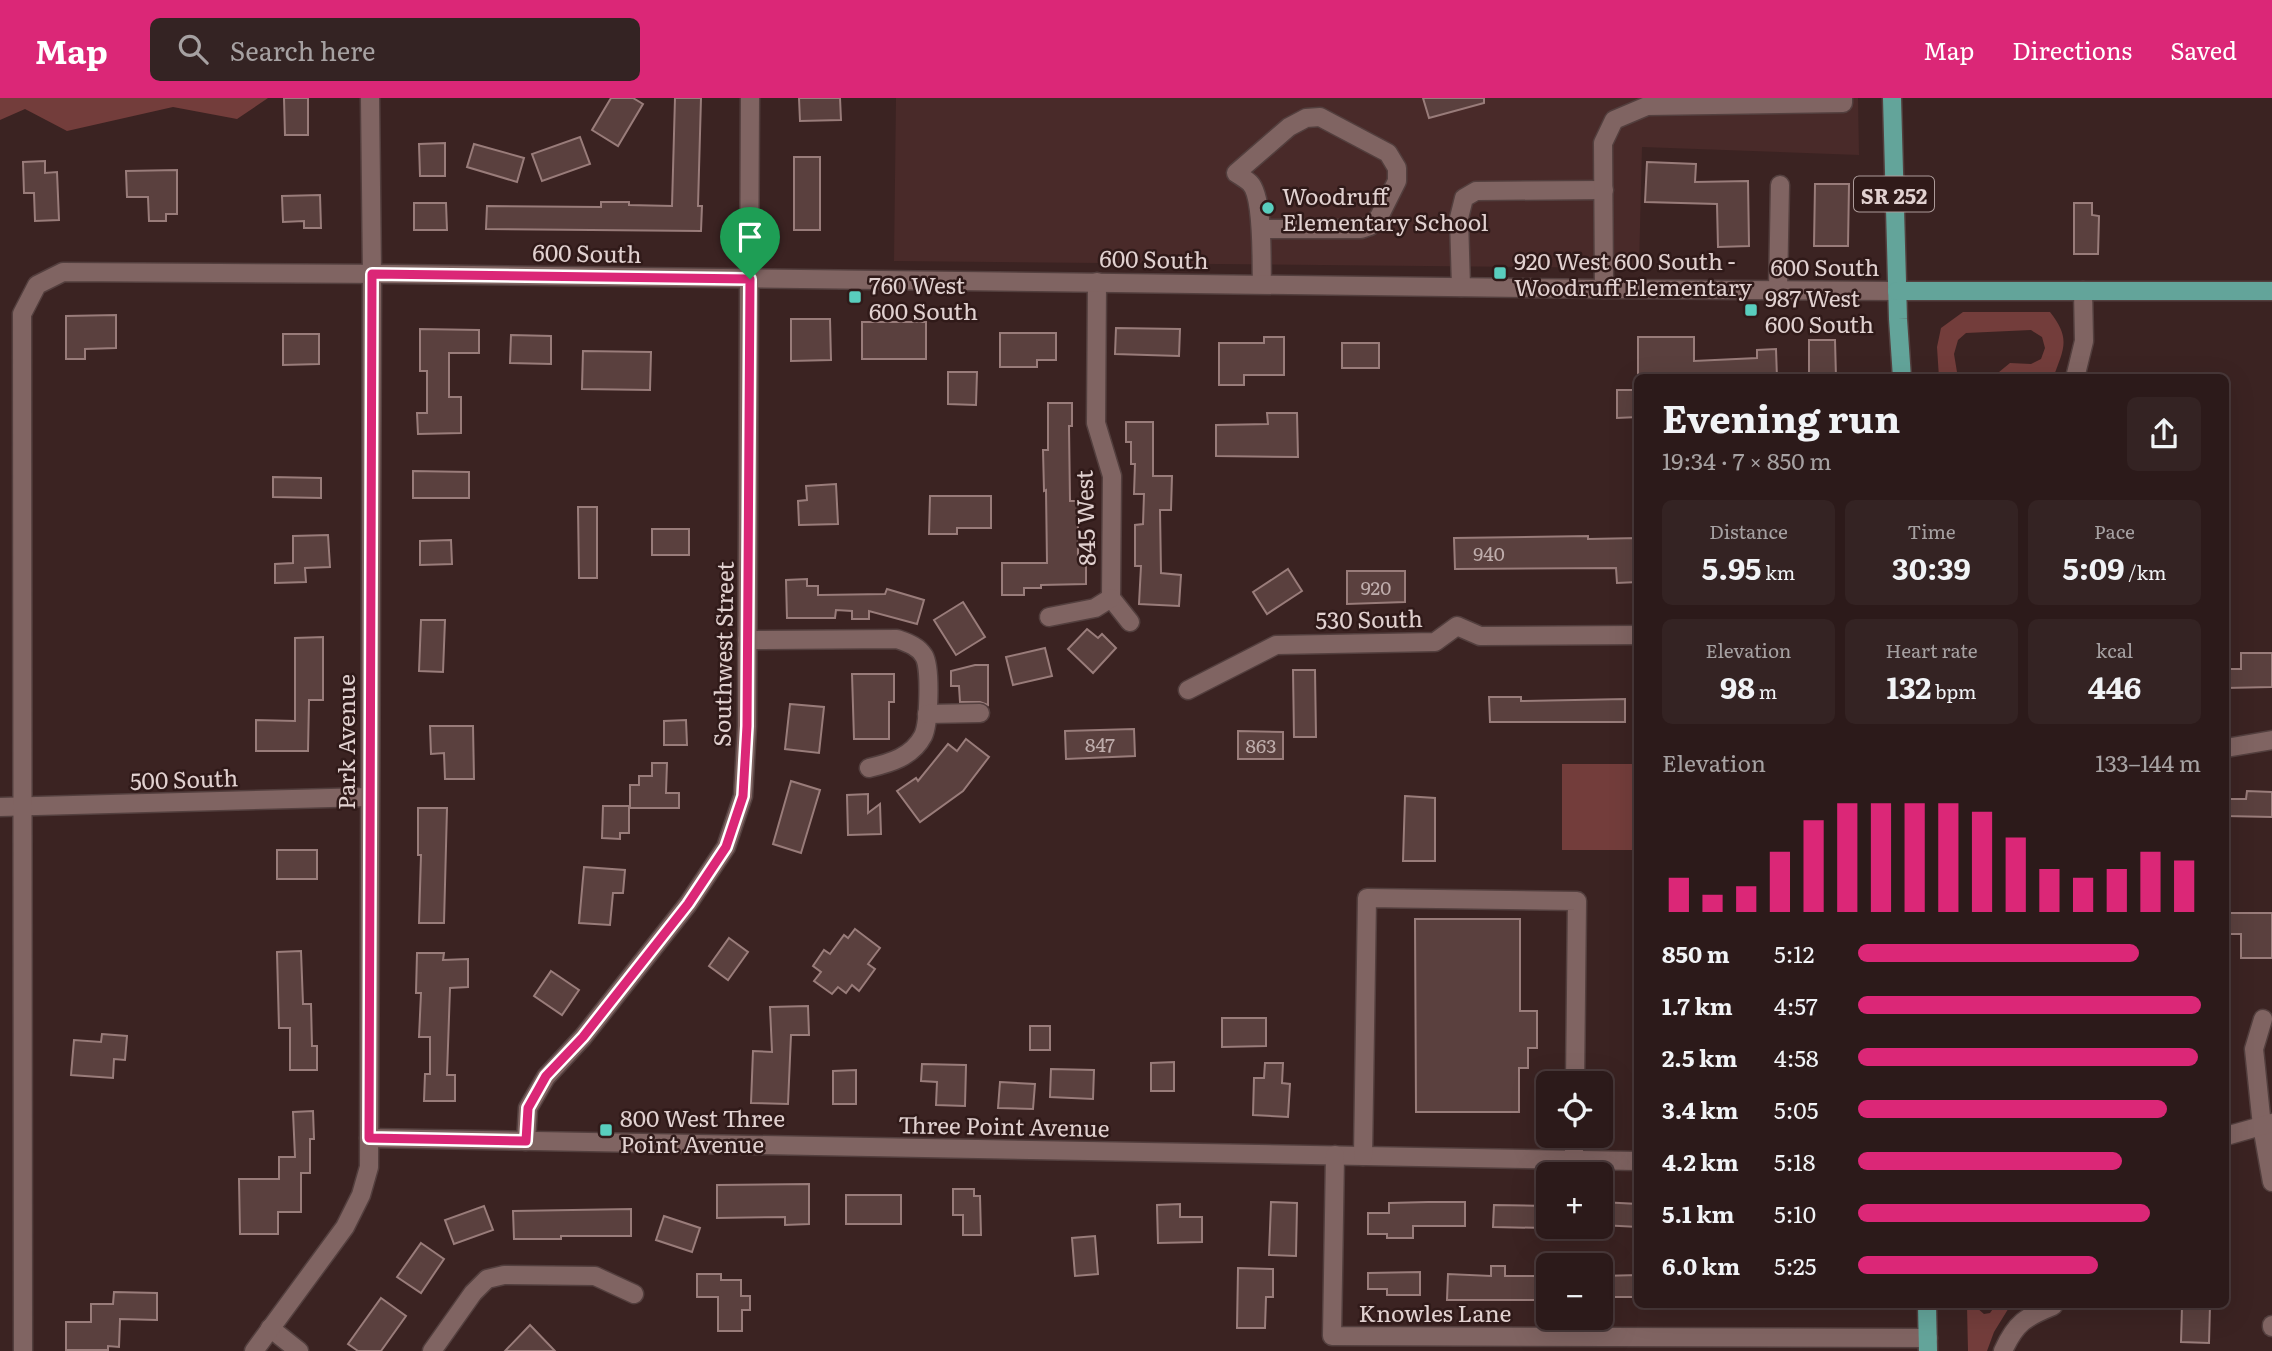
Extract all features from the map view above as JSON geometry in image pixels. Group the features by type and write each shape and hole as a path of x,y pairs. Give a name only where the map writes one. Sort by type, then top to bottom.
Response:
{"main road":[{"name":"SR 252","path":"1892,98 1902,374"},
{"name":"600 South","path":"1897,290 2272,291"},
{"path":"1927,1308 1928,1344"}],"street":[{"name":"Park Avenue","path":"254,1351 345,1227 369,1167 372,274 370,98"},
{"name":"Southwest Street","path":"526,1141 528,1108 546,1076 583,1037 688,904 726,847 743,796 747,640 750,98"},
{"path":"1604,289 1603,143 1614,120 1647,106 1843,103 1843,98"},
{"path":"1261,229 1361,229 1370,226 1379,218 1397,181 1397,168 1388,153 1320,117 1306,118 1289,127 1236,173 1251,184 1257,197 1261,229 1262,284"},
{"path":"1778,290 1780,185"},
{"path":"1461,287 1459,218 1464,198 1476,191 1604,190"},
{"name":"600 South","path":"23,807 22,313 37,285 63,272 1897,290"},
{"name":"845 West","path":"1097,282 1096,423 1112,476 1111,598"},
{"path":"2076,374 2084,341 2083,291"},
{"path":"1049,617 1096,608 1111,598 1130,622"},
{"name":"530 South","path":"1188,690 1276,645 1435,642 1457,626 1480,636 1634,635"},
{"path":"747,640 897,639 913,645 925,657 927,715 923,736 911,751 893,762 869,768"},
{"path":"927,715 979,713"},
{"path":"2229,747 2272,740"},
{"name":"500 South","path":"0,807 369,797"},
{"path":"23,807 23,1351"},
{"path":"1363,1156 1367,898 1577,901 1575,1071"},
{"path":"2263,1019 2254,1049 2267,1124 2272,1182"},
{"path":"2229,1135 2267,1124"},
{"name":"Three Point Avenue","path":"369,1138 1634,1161"},
{"path":"1574,1148 1574,1160"},
{"name":"Knowles Lane","path":"1335,1156 1332,1336 1928,1344"},
{"path":"432,1351 473,1293 487,1279 504,1275 595,1276 634,1294"},
{"path":"2003,1351 2009,1338 2026,1317 2048,1308"},
{"path":"270,1328 299,1351"}],"shaded area":[{"path":"0,98 268,98 237,119 173,107 67,131 25,109 0,120"},
{"name":"Woodruff Elementary School","path":"896,98 1858,98 1859,155 1642,147 1639,268 894,261"},
{"path":"1963,312 2050,312 2061,329 2064,344 2054,374 1999,374 2010,363 2031,364 2041,359 2045,348 2042,337 2031,330 1966,333 1958,340 1954,354 1957,374 1939,374 1937,347 1941,328"},
{"path":"1562,764 1634,764 1634,850 1562,850"},
{"path":"1967,1308 1977,1308 1984,1314 1990,1313 1994,1308 2009,1308 1994,1332 1987,1351 1968,1351"}],"building":[{"path":"284,98 308,98 308,135 285,135"},
{"path":"611,98 633,98 643,104 618,146 592,130"},
{"path":"675,98 701,98 698,206 702,206 701,231 486,229 487,206 601,207 601,202 629,202 629,205 672,206"},
{"path":"799,98 840,98 841,120 800,121"},
{"name":"Woodruff Elementary School","path":"1423,98 1484,98 1484,103 1429,118"},
{"path":"580,137 590,164 542,181 532,154"},
{"path":"445,143 445,176 420,176 419,144"},
{"path":"474,144 524,158 517,182 467,167"},
{"path":"794,157 820,157 820,230 794,230"},
{"path":"45,161 45,173 57,172 59,220 35,221 34,193 24,193 23,162"},
{"path":"1647,162 1696,164 1695,182 1748,181 1749,246 1718,247 1717,204 1645,202"},
{"path":"177,170 177,214 166,214 166,221 149,221 148,197 127,197 126,171"},
{"path":"1815,184 1849,184 1848,246 1814,246"},
{"path":"320,195 321,228 304,228 304,221 283,222 282,196"},
{"path":"414,203 446,203 447,230 414,230"},
{"path":"2074,203 2092,203 2092,215 2099,216 2098,254 2074,254"},
{"path":"116,315 116,348 85,349 85,359 66,359 66,316"},
{"path":"791,319 830,319 831,360 791,361"},
{"path":"862,322 926,322 926,359 862,359"},
{"path":"1116,328 1180,329 1179,356 1115,354"},
{"path":"420,329 479,330 479,353 449,353 449,397 461,397 461,433 418,434 417,413 427,413 427,371 420,371"},
{"path":"1000,333 1056,333 1056,360 1037,360 1037,367 1000,367"},
{"path":"283,334 319,334 319,364 283,365"},
{"path":"511,335 551,336 551,364 510,363"},
{"path":"1264,337 1284,337 1284,375 1244,375 1244,385 1219,385 1219,343 1264,343"},
{"path":"1638,337 1694,337 1694,361 1757,358 1757,350 1776,349 1777,374 1638,374"},
{"path":"1809,340 1835,340 1836,374 1809,374"},
{"path":"1342,343 1379,343 1379,368 1342,368"},
{"path":"583,351 651,352 650,390 582,389"},
{"path":"948,372 977,372 976,405 948,404"},
{"path":"1617,390 1634,390 1634,417 1617,418"},
{"path":"1048,403 1072,403 1072,426 1069,426 1070,501 1078,501 1078,555 1086,555 1086,584 1041,585 1041,588 1024,588 1024,595 1002,595 1002,563 1047,563 1043,450 1048,450"},
{"path":"1267,413 1297,413 1298,457 1216,456 1216,425 1268,424"},
{"path":"1126,422 1153,422 1153,476 1172,476 1171,510 1160,510 1161,573 1181,575 1179,606 1139,604 1141,566 1135,566 1135,525 1143,524 1144,494 1134,494 1135,464 1131,464 1131,442 1126,442"},
{"path":"413,471 469,472 469,498 413,498"},
{"path":"273,477 321,478 321,498 273,497"},
{"path":"836,484 838,524 799,525 798,501 807,500 806,486"},
{"path":"930,496 991,496 991,528 957,528 957,534 929,534"},
{"path":"578,507 597,507 597,578 579,578"},
{"path":"652,529 689,529 689,555 652,555"},
{"path":"328,535 330,567 305,568 306,582 275,583 275,564 293,563 293,536"},
{"path":"1454,538 1634,538 1634,582 1617,583 1616,568 1455,569"},
{"path":"451,540 452,564 420,565 420,541"},
{"path":"1288,569 1302,591 1267,614 1253,592"},
{"path":"1347,571 1405,571 1405,602 1347,604"},
{"path":"807,579 807,586 818,586 818,595 885,594 887,589 924,600 917,624 869,611 869,619 852,619 852,611 836,610 835,618 787,618 786,580"},
{"path":"963,602 985,637 956,655 934,620"},
{"path":"421,620 445,620 443,672 419,671"},
{"path":"1087,629 1098,638 1102,634 1116,648 1093,673 1068,649"},
{"path":"323,637 323,700 309,700 308,751 256,751 256,720 295,721 295,638"},
{"path":"1045,648 1052,676 1013,685 1006,657"},
{"path":"2241,653 2272,653 2272,687 2229,688 2229,669 2241,669"},
{"path":"988,665 988,705 980,702 960,702 959,686 951,686 951,671"},
{"path":"1293,670 1315,670 1316,737 1294,737"},
{"path":"852,674 894,674 894,702 889,702 889,739 854,739"},
{"path":"1489,697 1521,697 1521,701 1625,699 1625,722 1490,722"},
{"path":"790,704 824,707 819,753 785,749"},
{"path":"686,720 687,745 664,745 664,721"},
{"path":"430,726 473,726 474,779 445,779 444,753 431,754"},
{"path":"1134,729 1135,756 1066,759 1065,731"},
{"path":"1238,731 1283,732 1283,759 1238,759"},
{"path":"966,739 989,757 963,791 920,822 897,791 916,778 918,781 948,744 957,751"},
{"path":"652,763 667,763 666,793 679,793 679,808 630,808 630,785 639,785 639,776 652,776"},
{"path":"791,781 820,790 801,853 773,844"},
{"path":"2247,791 2272,792 2272,817 2229,816 2229,799 2246,799"},
{"path":"868,794 868,813 880,804 881,834 848,835 847,795"},
{"path":"1405,796 1435,798 1435,861 1403,861"},
{"path":"603,806 629,806 629,833 620,833 620,839 602,838"},
{"path":"418,808 447,808 444,923 419,923 421,855 418,855"},
{"path":"277,850 317,850 317,879 277,879"},
{"path":"584,867 625,870 623,893 613,893 610,925 579,923"},
{"path":"2229,913 2272,913 2272,958 2241,958 2241,934 2229,934"},
{"path":"1415,919 1520,919 1520,1011 1537,1011 1537,1048 1528,1048 1528,1068 1519,1068 1519,1112 1416,1112"},
{"path":"855,929 880,948 868,964 875,969 859,991 852,985 846,993 838,987 832,994 814,981 821,972 813,966 824,950 830,954 844,935 848,938"},
{"path":"729,938 748,952 728,980 709,966"},
{"path":"301,951 303,1004 311,1004 312,1046 317,1046 317,1070 290,1070 290,1028 279,1028 277,952"},
{"path":"417,953 444,953 443,960 468,959 468,987 450,988 447,1075 455,1075 455,1101 424,1101 425,1074 430,1074 430,1037 419,1037 421,993 416,993"},
{"path":"551,971 579,990 562,1015 534,996"},
{"path":"808,1006 809,1035 791,1035 788,1104 751,1103 753,1051 772,1052 770,1007"},
{"path":"1222,1018 1266,1018 1266,1046 1222,1047"},
{"path":"1030,1026 1050,1026 1050,1050 1030,1050"},
{"path":"102,1034 127,1036 125,1060 114,1059 113,1078 71,1075 74,1040 101,1042"},
{"path":"1174,1062 1174,1091 1151,1091 1151,1063"},
{"path":"1265,1063 1283,1063 1282,1083 1290,1084 1288,1117 1253,1115 1254,1078 1264,1078"},
{"path":"922,1064 966,1065 965,1106 936,1105 937,1082 921,1081"},
{"path":"1051,1069 1094,1070 1093,1099 1050,1097"},
{"path":"856,1070 856,1104 833,1104 833,1071"},
{"path":"1000,1082 1035,1084 1033,1109 998,1108"},
{"path":"313,1111 314,1139 310,1139 310,1173 301,1173 301,1212 278,1212 278,1234 240,1234 239,1179 279,1179 279,1157 295,1157 293,1112"},
{"path":"809,1184 809,1224 785,1225 785,1217 717,1218 717,1185"},
{"path":"953,1189 974,1189 974,1196 980,1196 981,1235 963,1235 963,1215 953,1215"},
{"path":"846,1195 901,1195 901,1224 846,1224"},
{"path":"1271,1202 1297,1203 1296,1256 1269,1255"},
{"path":"1465,1202 1465,1226 1413,1226 1413,1238 1387,1238 1387,1234 1368,1234 1368,1213 1389,1213 1389,1203"},
{"path":"1613,1203 1634,1204 1634,1227 1613,1226"},
{"path":"1180,1204 1180,1217 1202,1217 1202,1242 1158,1243 1157,1205"},
{"path":"1494,1205 1536,1206 1536,1228 1493,1227"},
{"path":"484,1206 493,1230 454,1244 445,1220"},
{"path":"631,1209 631,1236 514,1239 513,1211"},
{"path":"664,1216 700,1228 692,1252 656,1240"},
{"path":"1095,1236 1098,1274 1075,1276 1072,1238"},
{"path":"421,1243 444,1259 421,1293 397,1277"},
{"path":"1491,1266 1505,1266 1505,1276 1536,1276 1536,1300 1447,1300 1448,1274 1491,1276"},
{"path":"1238,1268 1273,1269 1273,1297 1266,1297 1265,1328 1237,1328"},
{"path":"1420,1272 1420,1295 1387,1295 1387,1289 1368,1289 1368,1273"},
{"path":"697,1274 721,1274 721,1280 741,1280 741,1296 750,1296 750,1310 742,1310 742,1331 718,1331 718,1297 697,1297"},
{"path":"1634,1275 1634,1297 1613,1297 1613,1276"},
{"path":"114,1292 157,1293 157,1320 120,1319 119,1347 108,1346 108,1350 66,1350 66,1322 91,1322 91,1304 113,1304"},
{"path":"381,1298 406,1316 381,1351 358,1351 348,1344"},
{"path":"2182,1308 2210,1308 2209,1343 2181,1342"},
{"path":"530,1325 555,1351 505,1351"}],"place":[{"name":"Woodruff Elementary School","path":"1268,208"},
{"name":"920 West 600 South - Woodruff Elementary","path":"1500,273"},
{"name":"760 West 600 South","path":"855,297"},
{"name":"987 West 600 South","path":"1751,310"},
{"name":"800 West Three Point Avenue","path":"606,1130"}],"route":[{"path":"372,274 750,279 747,726 743,796 726,847 688,904 583,1037 546,1076 528,1108 526,1141 369,1138 372,274"}]}
